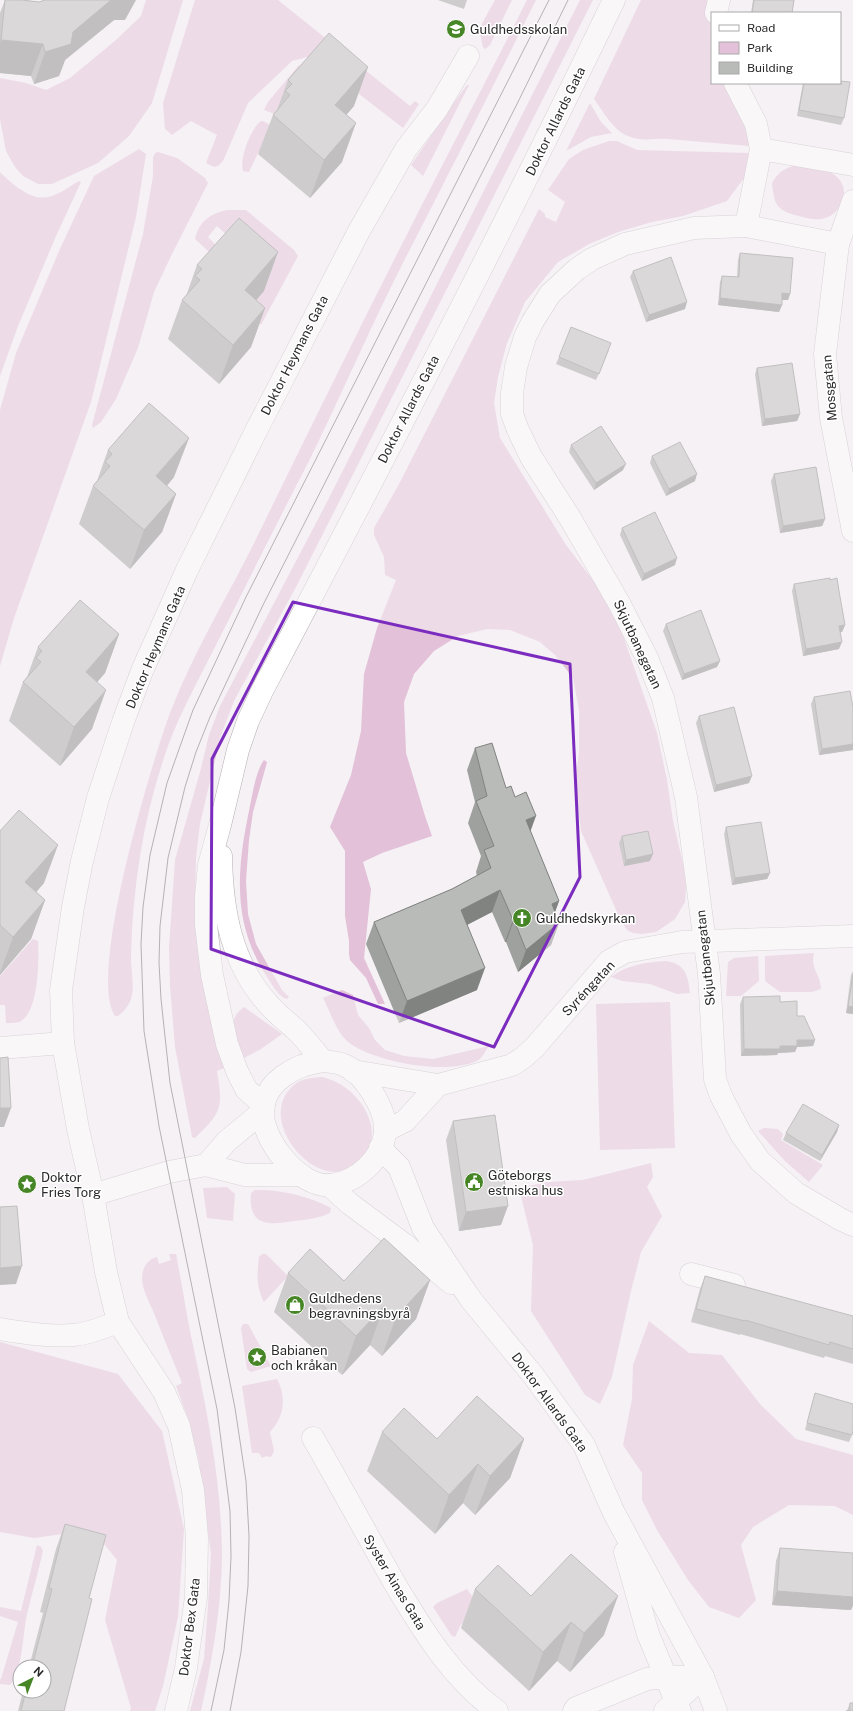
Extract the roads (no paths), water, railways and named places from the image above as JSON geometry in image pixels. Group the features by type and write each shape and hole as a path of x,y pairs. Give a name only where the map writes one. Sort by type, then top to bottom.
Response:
{"street":[{"name":"Doktor Allards Gata","path":"383,1140 374,1160 365,1170 348,1180 329,1185 311,1181 300,1175 280,1156 266,1128 263,1109 246,1089 237,1071 221,1021 212,975 206,925 206,896 209,865 238,750 248,721 262,691 498,235 614,0"},
{"path":"716,12 719,0"},
{"name":"Doktor Heymans Gata","path":"118,1322 106,1272 93,1194 78,1129 64,1043 61,990 82,861 98,798 142,670 199,545 343,261 406,149 437,109 468,56"},
{"path":"736,84 756,124 761,149 746,226"},
{"path":"761,149 853,165"},
{"name":"Mossgatan","path":"853,201 838,244 825,354 831,418 853,531"},
{"name":"Skjutbanegatan","path":"838,244 746,226 694,228 625,244 592,259 577,269 550,294 533,321 525,337 516,366 512,393 512,414 531,457 570,518 612,589 647,658 664,698 686,797 709,974 715,1079 721,1096 741,1134 760,1161 780,1180 810,1202 853,1225"},
{"name":"Doktor Allards Gata","path":"220,825 224,908 231,937 239,960 261,996 282,1019 296,1030 323,1061"},
{"name":"Syréngatan","path":"353,1071 438,1085 512,1065 535,1047 609,962 625,952 682,942 853,936"},
{"path":"0,1048 64,1043"},
{"path":"206,1166 227,1141 263,1109 269,1093 276,1083 286,1073 310,1062 335,1062 345,1065 364,1081 374,1097 384,1120 383,1140"},
{"path":"383,1140 405,1121 438,1085"},
{"name":"Doktor Allards Gata","path":"383,1140 399,1167 422,1228 472,1301 533,1375 584,1445 614,1513 703,1677 716,1711"},
{"path":"93,1194 169,1172 206,1166 245,1176 300,1175"},
{"name":"Doktor Allards Gata","path":"329,1185 350,1204 404,1244 472,1301"},
{"path":"691,1274 751,1290"},
{"path":"0,1329 35,1334 73,1335 98,1330 118,1322"},
{"name":"Doktor Bex Gata","path":"118,1322 164,1392 179,1426 193,1490 197,1537 196,1597 186,1668 176,1711"},
{"name":"Syster Ainas Gata","path":"313,1438 421,1627 465,1683 479,1698 497,1711"},
{"name":"Doktor Allards Gata","path":"614,1513 648,1634 666,1677 674,1708"},
{"path":"574,1711 576,1708 647,1679 666,1677 703,1677"},
{"path":"674,1708 703,1677"}],"tram line":[{"path":"211,1711 224,1650 229,1601 231,1556 230,1511 217,1409 159,1126 144,1031 141,944 143,907 150,855 167,783 193,710 246,597 549,0"},
{"path":"230,1711 241,1652 248,1586 249,1536 246,1481 235,1408 170,1083 161,999 159,963 160,926 168,858 185,787 196,752 210,717 263,605 516,106 568,0"}],"place":[{"name":"Guldhedsskolan","path":"456,29"},
{"name":"Guldhedskyrkan","path":"522,918"},
{"name":"Göteborgs estniska hus","path":"474,1182"},
{"name":"Doktor Fries Torg","path":"27,1184"},
{"name":"Guldhedens begravningsbyrå","path":"295,1305"},
{"name":"Babianen och kråkan","path":"257,1357"}]}
